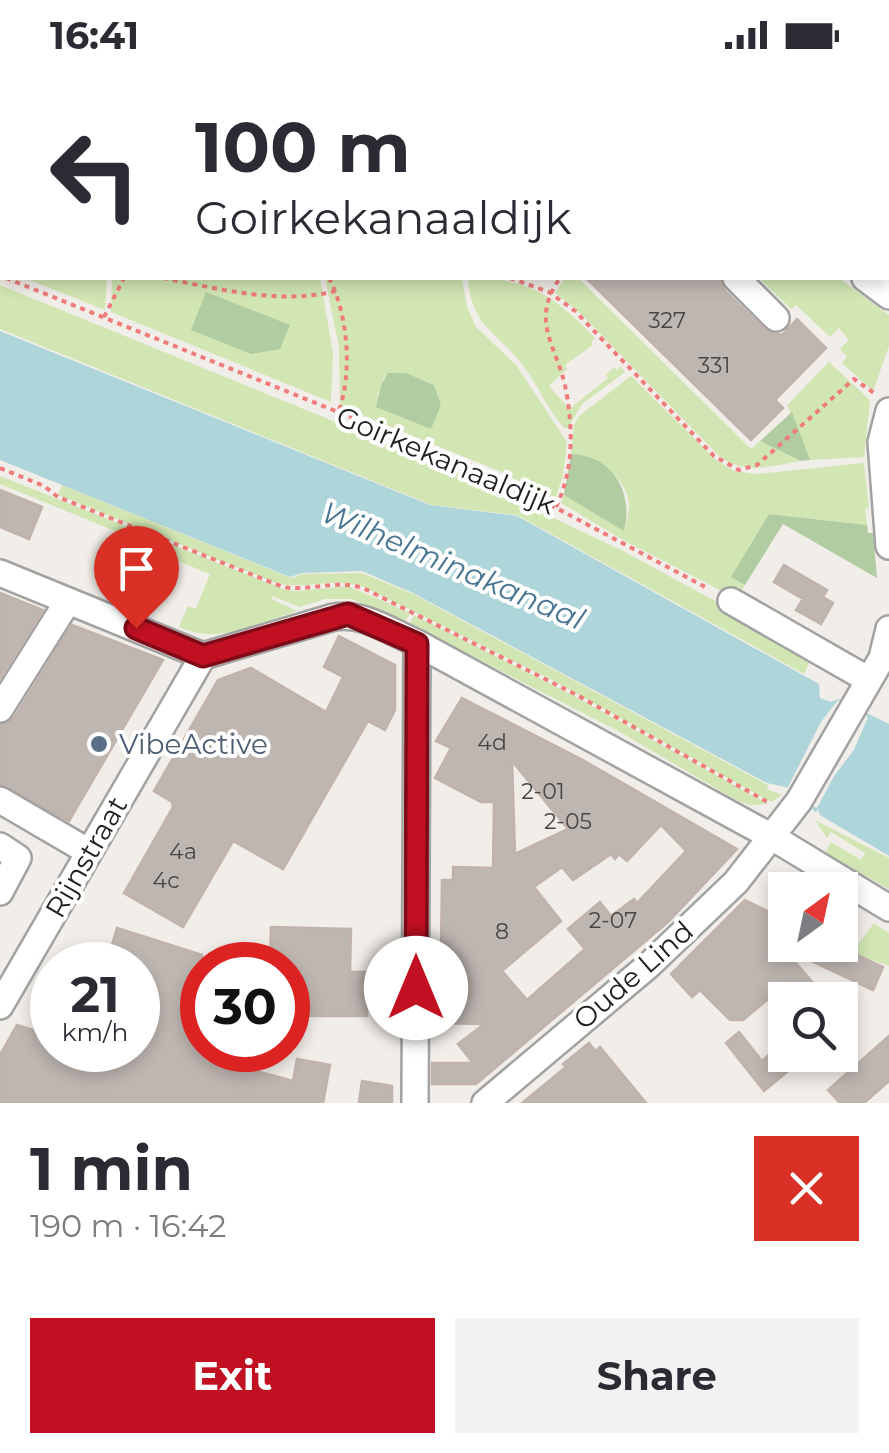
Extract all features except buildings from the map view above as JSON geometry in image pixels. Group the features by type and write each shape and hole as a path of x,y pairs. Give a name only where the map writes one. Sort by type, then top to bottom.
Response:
{"street":[{"path":"738,280 776,318"},
{"path":"868,280 889,296"},
{"path":"883,404 881,442 889,546"},
{"path":"0,573 203,656 348,614 417,644 772,838 889,908"},
{"path":"0,709 68,601"},
{"path":"731,601 870,680"},
{"name":"Oude Lind","path":"484,1103 649,964 736,882 799,802 882,658 889,629"},
{"path":"415,1103 417,644"},
{"name":"Rijnstraat","path":"0,1006 7,978 89,852 203,656"},
{"path":"0,800 89,852"},
{"path":"0,846 18,858 0,892"}],"path":[{"name":"Goirkekanaaldijk","path":"13,280 494,475 731,601"},
{"path":"104,317 123,280"},
{"path":"177,280 288,297 306,298 336,291"},
{"path":"329,280 336,291 344,330 345,369 338,413"},
{"path":"516,280 550,292 574,311 714,456 739,470 757,464 854,380 883,404"},
{"path":"556,506 566,487 571,458 566,388 544,311 559,280"}],"green space":[{"path":"30,280 107,280 105,310"},
{"path":"112,280 320,280 333,353 331,402 111,312"},
{"path":"325,280 462,280 467,307 476,327 516,365 567,442 555,500 499,471 340,406 339,347","holes":["406,373 434,385 441,405 377,396 384,378"]},
{"path":"468,280 524,285 553,300 595,338 593,345 565,365 567,369 549,386 569,409 608,378 606,375 614,367 617,370 621,366 625,372 582,404 568,428 564,428 525,368 488,329 470,295"},
{"path":"564,280 580,280 751,449 760,441 801,461 749,467 720,457 579,312 555,293"},
{"path":"761,280 842,280 889,315 889,346 873,391 842,363 847,357 840,349 849,340 839,328 830,337 796,305 791,309"},
{"path":"0,285 448,468 623,551 813,654 804,674 517,515 432,505 0,329"},
{"path":"206,292 290,325 280,349 251,354 191,330"},
{"path":"829,362 870,400 864,457 810,460 787,405"},
{"path":"388,373 406,373 434,385 441,405 431,429 376,407"},
{"path":"631,376 715,459 734,471 757,474 864,463 867,525 769,514 732,577 745,585 737,599 561,503 564,495 625,530 629,505 617,477 600,463 571,454 574,425 579,416"},
{"path":"792,412 810,460 801,461 760,441"},
{"path":"571,454 598,461 617,479 626,503 624,531 564,495"},
{"path":"0,476 128,527 125,535 0,484"},
{"path":"62,485 291,578 302,574 362,573 413,594 782,795 772,802 554,681 364,587 276,583 58,495"},
{"path":"769,514 867,525 868,533 873,533 877,578 783,524 745,585 731,577"},
{"path":"136,530 283,589 348,586 410,613 405,622 352,599 325,599 300,607 272,596 271,599 297,611 238,631 194,632 179,627 188,606 196,609 210,574 131,542"},
{"path":"414,615 574,696 768,804 749,805 736,800 618,731 409,624"},
{"path":"815,820 889,858 889,889 825,853 831,842 861,860 865,853 831,832 827,838"},
{"path":"874,923 889,933 889,966 858,955 858,945"}],"water":[{"name":"Wilhelminakanaal","path":"0,331 430,505 517,516 819,684 820,698 831,702 838,699 889,724 889,856 820,815 818,809 816,812 786,787 767,783 413,593 362,571 290,577 0,460"}],"pier":[{"path":"844,698 866,711 868,717 854,750 817,808 812,806 810,810 786,791 821,722"}],"place":[{"name":"VibeActive","path":"99,744"}],"route":[{"path":"136,628 203,656 348,614 417,644 416,988"}]}
